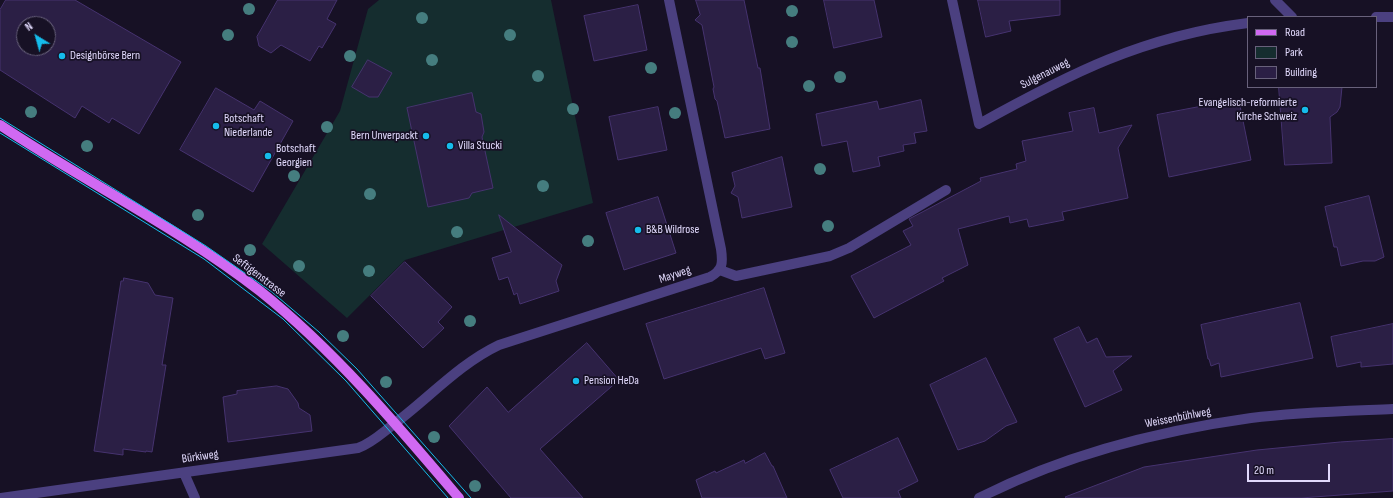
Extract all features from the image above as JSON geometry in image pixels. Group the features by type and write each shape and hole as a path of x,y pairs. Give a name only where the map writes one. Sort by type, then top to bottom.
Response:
{"main road":[{"name":"Seftigenstrasse","path":"0,125 209,255 255,288 318,342 395,423 460,498"}],"street":[{"path":"669,0 721,249 723,261 720,270 736,276 830,256 849,248 946,190"},
{"name":"Sulgenauweg","path":"952,0 979,124 1058,81 1119,54 1182,34 1247,23"},
{"path":"1276,0 1291,16"},
{"path":"1377,17 1393,17"},
{"name":"Mayweg","path":"395,423 478,355 492,348 710,277 720,270"},
{"name":"Weissenbühlweg","path":"979,498 1027,475 1053,465 1160,434 1252,418 1302,413 1393,409"},
{"name":"Bürkiweg","path":"1,498 351,449 372,441 395,423"},
{"path":"184,473 195,498"}],"green space":[{"path":"379,0 551,0 593,203 405,260 347,318 262,244 340,111 368,9"}],"building":[{"path":"6,0 75,0 181,62 139,134 112,118 109,123 82,106 75,118 0,70 0,10"},
{"path":"278,0 337,0 327,19 336,24 322,48 319,46 310,61 281,45 271,53 259,46 257,37"},
{"path":"696,0 744,0 758,68 760,68 770,129 725,138 717,101 715,99 702,25 695,20 700,15"},
{"path":"824,0 874,0 882,37 834,48"},
{"path":"978,0 1060,0 1060,15 1009,21 1011,31 986,37"},
{"path":"638,5 647,50 594,61 584,16"},
{"path":"368,60 392,73 378,97 369,97 352,87"},
{"path":"216,88 254,110 260,101 293,121 253,192 180,150"},
{"path":"1279,88 1342,88 1340,107 1337,112 1330,117 1332,163 1285,165"},
{"name":"Villa Stucki","path":"472,93 476,112 481,114 484,132 482,137 493,188 472,193 469,198 428,207 407,108"},
{"path":"921,100 927,131 914,133 916,143 903,145 904,151 878,157 880,166 853,172 847,141 822,146 816,114 877,101 879,109"},
{"path":"1229,101 1239,101 1251,160 1169,177 1157,115"},
{"path":"658,107 667,150 618,160 609,117"},
{"path":"1094,108 1099,133 1132,125 1118,148 1128,198 1062,212 1064,220 1029,227 1027,219 1010,223 1009,216 958,229 968,265 942,278 944,281 874,318 851,276 911,245 903,231 913,226 909,219 981,181 980,178 1017,169 1016,164 1026,161 1022,141 1073,131 1069,113"},
{"path":"782,157 792,207 742,218 738,197 731,193 735,186 732,173"},
{"path":"1369,196 1384,257 1375,261 1363,261 1341,266 1337,247 1334,247 1325,207"},
{"path":"658,197 676,253 624,270 606,213"},
{"path":"499,215 562,265 556,281 559,291 520,304 517,293 514,295 508,277 499,280 492,258 511,252"},
{"path":"405,262 452,307 438,322 444,328 423,348 371,296"},
{"path":"124,278 148,283 155,295 173,298 162,365 166,365 152,452 123,449 123,455 94,451 121,281 123,281"},
{"path":"764,288 785,353 765,359 761,348 664,379 646,324"},
{"path":"1300,303 1313,358 1221,377 1219,363 1211,366 1208,359 1201,325"},
{"path":"1393,324 1393,364 1361,367 1361,362 1337,367 1331,337"},
{"path":"1079,327 1087,343 1097,338 1106,357 1132,356 1113,371 1122,390 1085,407 1054,339"},
{"path":"587,343 619,380 540,449 583,498 511,498 449,426 487,387 508,412"},
{"path":"986,358 1017,422 1006,426 985,441 958,450 930,385"},
{"path":"277,386 288,389 298,403 299,408 310,415 312,431 228,442 223,397 237,394 237,391"},
{"path":"898,438 918,481 898,491 901,498 843,498 830,470"},
{"path":"1393,439 1393,491 1301,498 1065,497 1144,467 1257,450 1340,442"},
{"path":"765,453 773,466 787,498 702,498 696,480 715,471 716,473 744,460 745,463"}],"tram line":[{"path":"0,118 206,246 272,292 319,332 357,369 471,498"},
{"path":"0,133 204,259 283,319 346,381 448,498"}],"place":[{"name":"Designbörse Bern","path":"62,56"},
{"name":"Evangelisch-reformierte Kirche Schweiz","path":"1305,110"},
{"name":"Botschaft Niederlande","path":"216,126"},
{"name":"Bern Unverpackt","path":"426,136"},
{"name":"Villa Stucki","path":"450,146"},
{"name":"Botschaft Georgien","path":"268,156"},
{"name":"B&B Wildrose","path":"638,230"},
{"name":"Pension HeDa","path":"576,381"}]}
